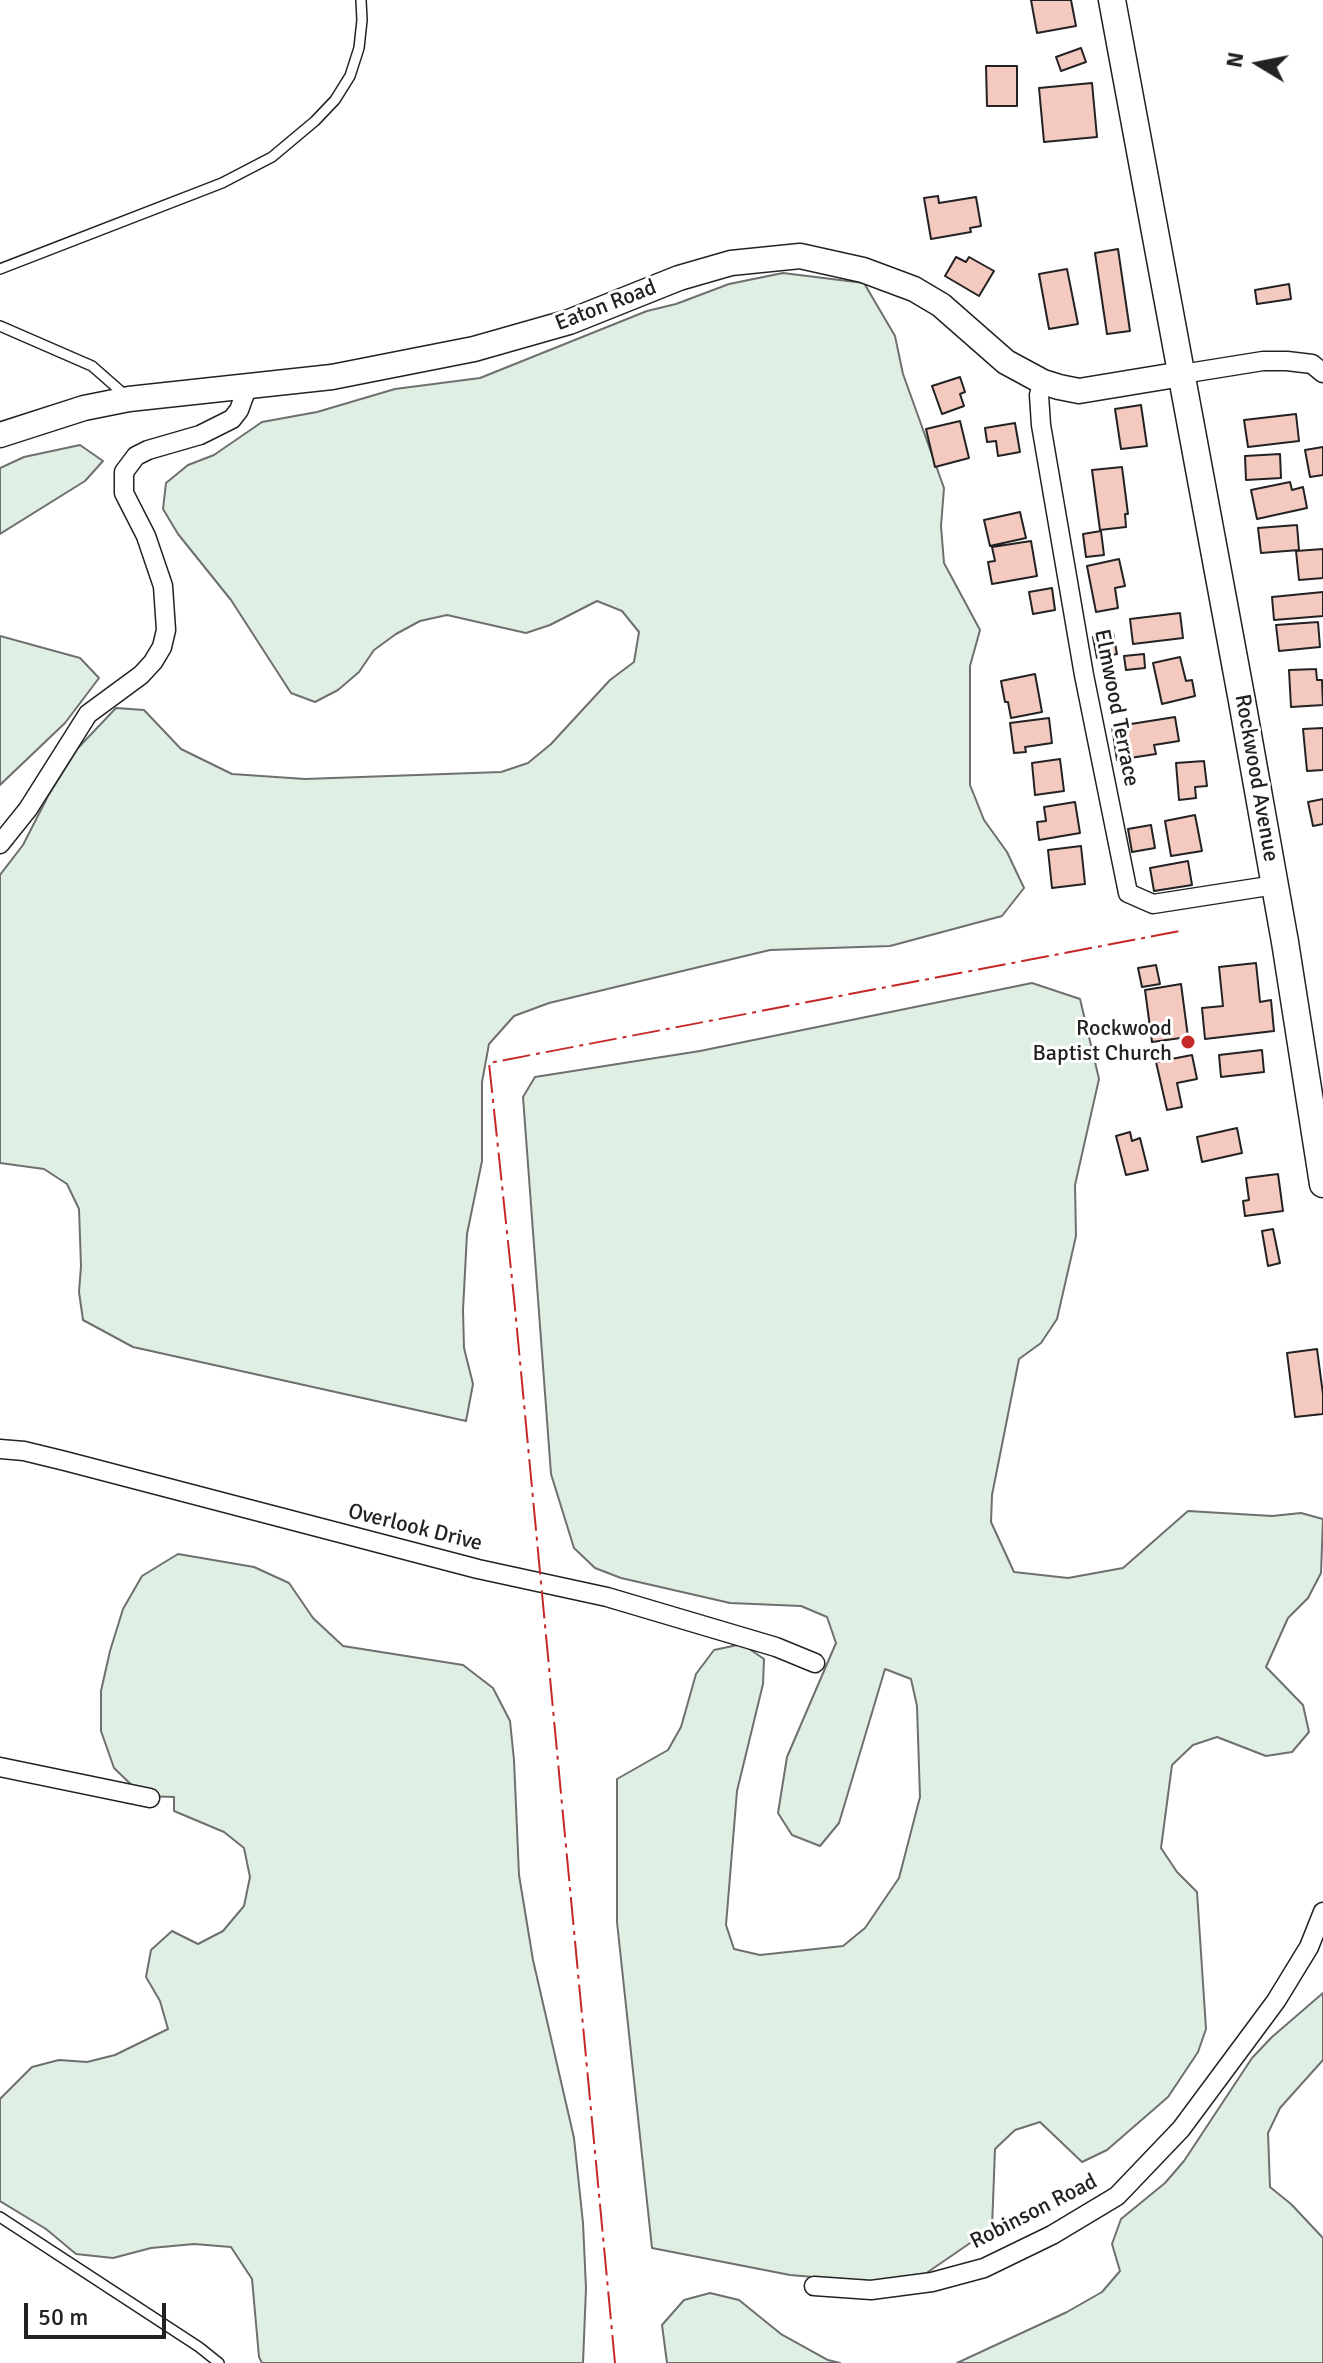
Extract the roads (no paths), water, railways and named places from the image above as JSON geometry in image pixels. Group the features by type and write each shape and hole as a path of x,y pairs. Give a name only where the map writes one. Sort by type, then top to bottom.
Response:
{"main road":[{"name":"Rockwood Avenue","path":"1112,0 1275,885 1314,1073 1323,1184"}],"street":[{"name":"Eaton Road","path":"0,435 84,408 129,399 332,377 474,349 569,322 705,270 731,263 800,256 863,270 914,289 941,305 1006,362 1043,382 1079,391 1182,374"},
{"path":"1182,374 1263,361 1312,364 1323,373"},
{"name":"Elmwood Terrace","path":"1043,382 1039,395 1041,425 1084,675 1128,893 1153,904 1275,885"},
{"path":"0,844 41,790 88,714 141,675 162,647 166,630 163,586 146,536 124,493 124,472 136,456 148,450 200,435 232,419 247,388"},
{"name":"Overlook Drive","path":"0,1449 65,1461 422,1555 649,1608 776,1647 815,1663"},
{"path":"0,1767 150,1798"},
{"name":"Robinson Road","path":"814,2286 871,2290 932,2282 984,2268 1052,2235 1117,2196 1181,2129 1276,2001 1309,1947 1323,1912"}],"lane":[{"path":"0,269 222,183 272,157 315,121 335,100 350,76 359,48 361,0"},
{"path":"0,326 92,366 129,399"},
{"path":"0,2217 219,2363"}],"place":[{"name":"Rockwood Baptist Church","path":"1188,1042"}]}
